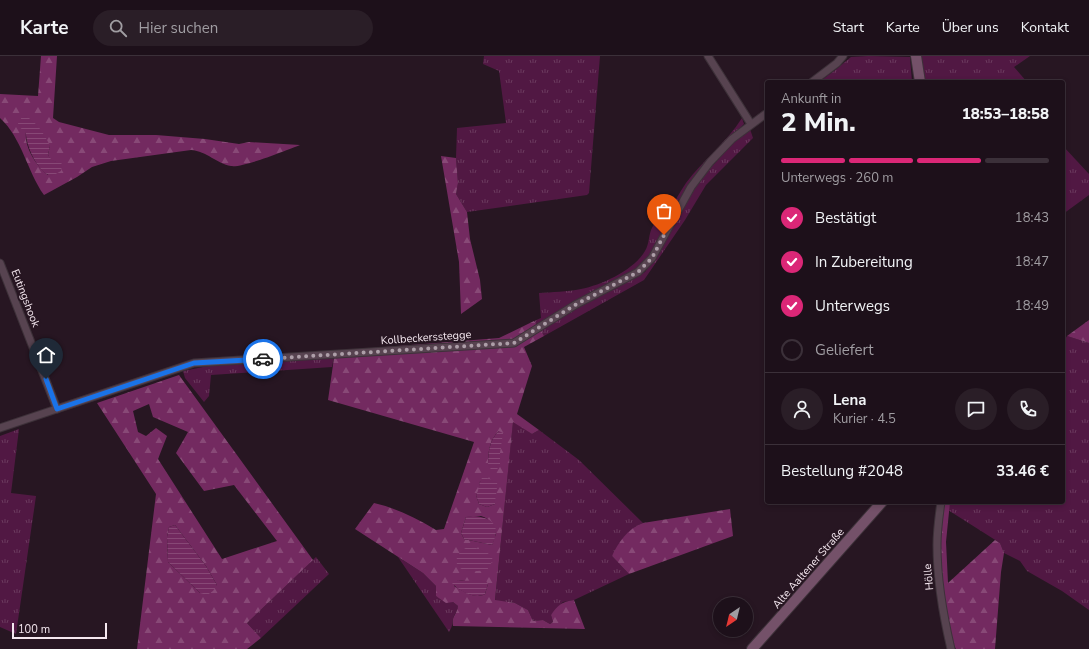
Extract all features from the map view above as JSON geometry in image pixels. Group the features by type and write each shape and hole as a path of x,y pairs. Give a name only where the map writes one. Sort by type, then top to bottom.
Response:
{"street":[{"path":"708,56 751,124"},
{"path":"815,80 833,67 843,56"},
{"path":"916,56 920,80"},
{"name":"Kollbeckersstegge","path":"0,428 194,363 514,343 575,305 638,272 652,258 691,187 710,162 732,139 765,114"},
{"name":"Eutingshook","path":"0,263 57,409"},
{"name":"Alte Aaltener Straße","path":"752,649 880,504"},
{"name":"Hölle","path":"940,504 937,545 939,579 943,612 951,649"}],"green space":[{"path":"41,56 57,56 53,118 59,122 109,135 156,135 205,139 239,144 249,142 300,145 265,158 237,166 226,165 202,153 191,150 111,161 92,167 44,195 33,176 14,135 0,118 0,94 38,96","holes":["26,132 50,146 48,155 51,160 56,162 48,175 32,156 27,144"]},
{"path":"484,56 600,56 589,193 587,195 467,212 456,194 458,183 456,158 457,128 506,123 499,71 483,64"},
{"path":"921,56 1030,56 1014,67 1025,80 924,80"},
{"path":"851,57 910,57 912,80 822,80"},
{"path":"742,118 744,124 713,155 648,259 640,267 538,326 534,321 541,318 539,293 576,290 598,284 617,276 640,258 647,248 650,232 654,224 670,208 686,183 736,127"},
{"path":"750,129 753,138 706,185 685,220 644,280 544,336 541,330 577,308 645,272 687,198 708,168 714,164 741,134"},
{"path":"1065,148 1089,174 1089,195 1065,213"},
{"path":"441,156 456,158 458,183 456,194 467,212 470,239 480,280 482,299 461,314 459,262"},
{"path":"1089,320 1089,343 1067,336"},
{"path":"534,321 544,336 524,347 532,366 517,414 539,430 532,434 513,422 495,600 515,603 528,610 533,621 543,620 550,624 553,622 551,615 558,606 574,600 585,629 453,626 453,618 457,612 458,606 453,602 446,603 436,596 436,586 423,573 355,529 374,503 406,514 436,530 444,529 474,442 328,400 335,351 499,338","holes":["499,431 500,461 488,466 488,456 491,443","480,481 497,486 495,492 495,504 487,507 479,504 476,495 479,491","481,516 493,525 496,534 492,545 464,539 461,533 466,517","458,580 488,584 485,594 481,596 469,594 454,586"]},
{"path":"1067,336 1089,343 1089,610 1062,591 1027,571 1020,561 1004,553 1000,543 948,510 950,504 1065,504 1065,340"},
{"path":"334,357 332,367 211,375 209,396 204,402 185,378 183,371 218,364"},
{"path":"179,375 313,560 247,623 261,638 247,649 137,649 156,494 97,403","holes":["149,404 153,417 188,432 176,453 204,491 234,485 277,541 222,559 158,459 167,436 156,428 146,436 138,432 133,411","175,525 206,566 217,585 200,593 168,562 167,537 169,527"]},
{"path":"513,421 532,434 539,430 579,460 643,523 636,526 612,556 629,574 574,600 563,602 551,615 553,622 550,624 543,620 533,621 528,610 515,603 495,601"},
{"path":"19,429 11,493 36,496 16,634 0,627 0,436"},
{"path":"943,504 950,504 946,542 948,583 995,540 1000,543 1004,553 1001,572 995,649 956,649 954,646 940,570 939,540"},
{"path":"730,509 733,536 629,574 612,556 624,536 633,528 643,523"},
{"path":"316,557 329,574 261,638 247,623"},
{"path":"398,557 423,573 436,586 436,596 453,602 458,606 449,632"}],"shaded area":[{"path":"26,116 40,129 45,137 50,146 49,157 54,161 61,162 61,171 52,176 42,170 37,164 30,151 26,132 19,127 18,123 22,117"},
{"path":"499,431 503,433 500,466 497,469 491,469 488,466 488,456 493,438"},
{"path":"482,478 487,478 497,482 495,504 487,507 479,504 476,495"},
{"path":"473,516 485,518 493,524 496,533 492,545 464,539 461,533 466,517"},
{"path":"175,525 206,566 217,585 213,591 207,595 200,593 168,562 167,537 169,527"},
{"path":"468,547 483,550 489,554 493,560 487,570 464,570 457,565 456,561 459,554"},
{"path":"458,580 486,581 488,584 485,594 477,596 463,592 452,583"}],"way so far":[{"path":"263,359 514,343 575,305 638,272 652,258 664,235"}],"route":[{"path":"46,379 57,409 194,363 263,359"}]}
